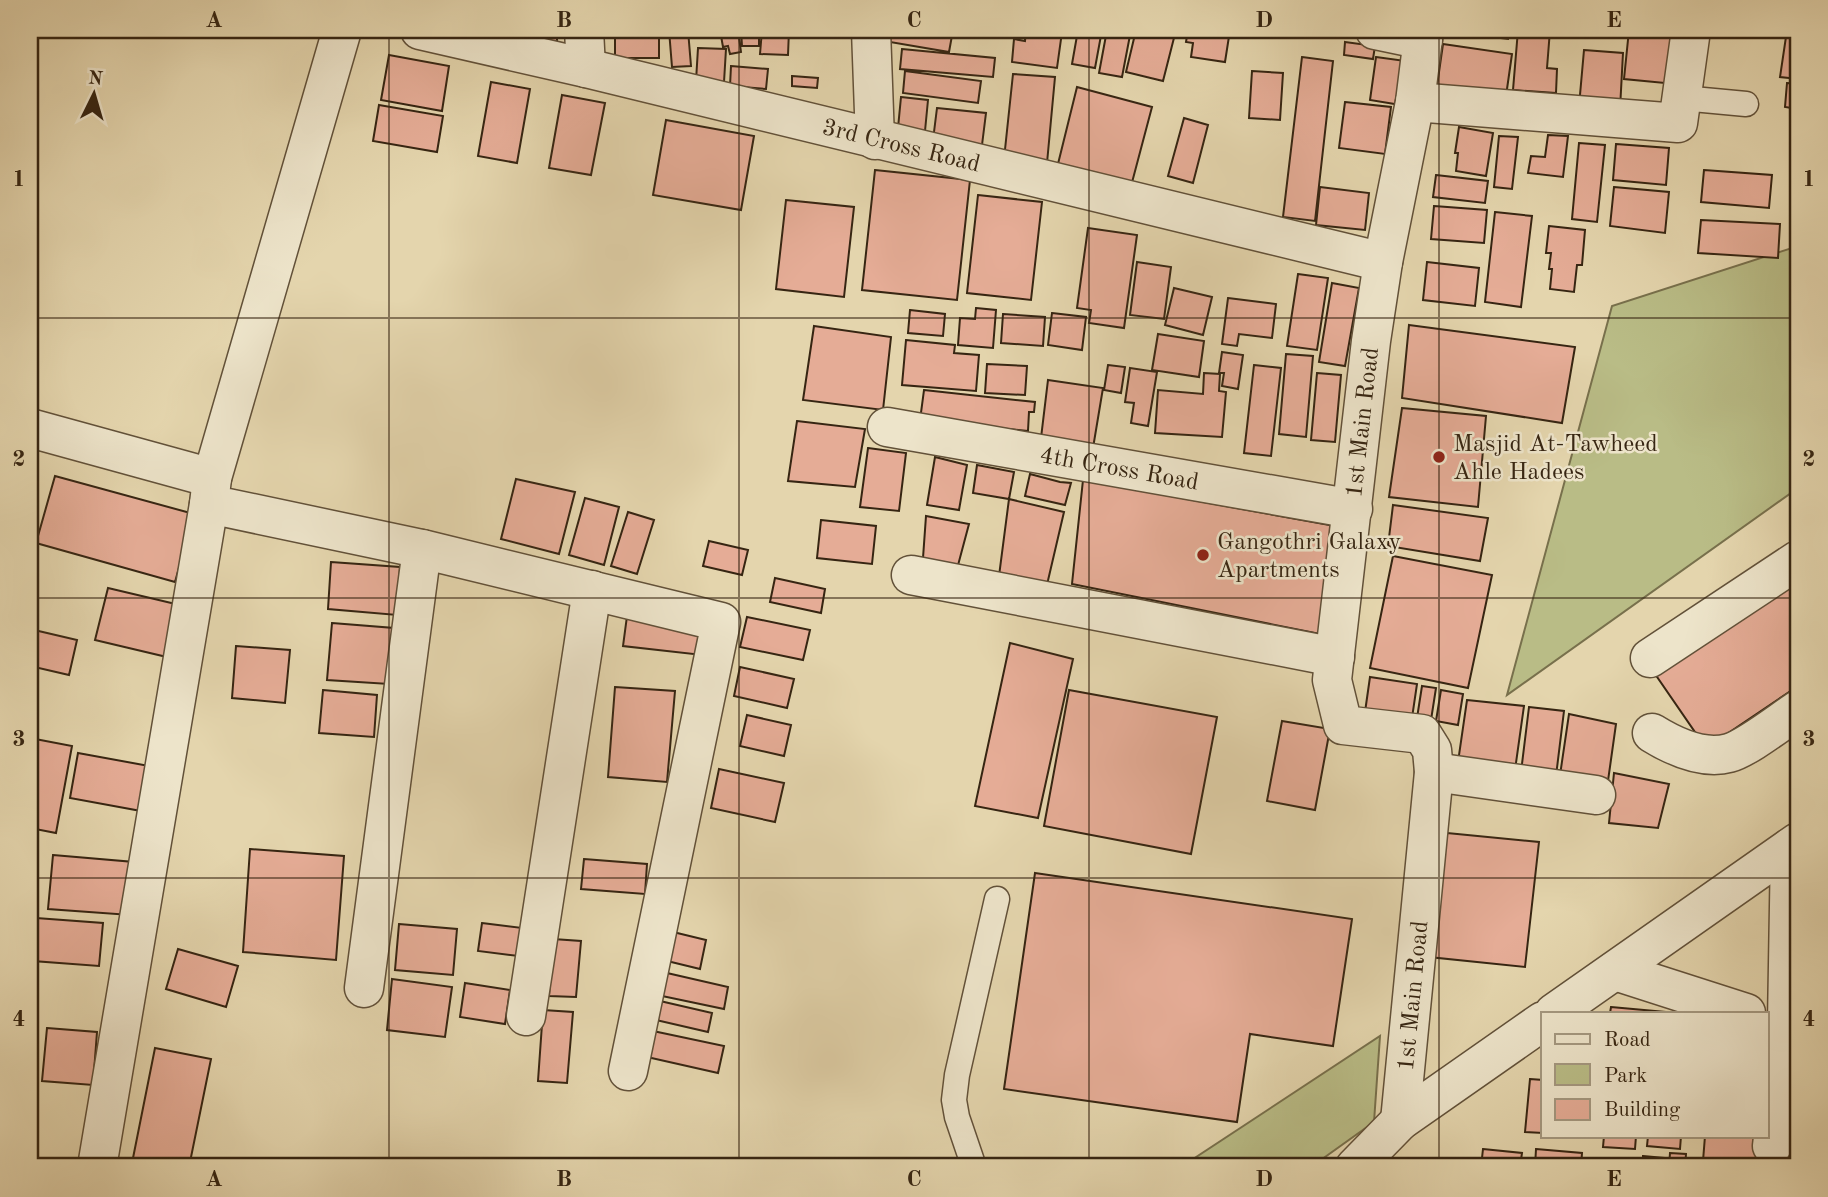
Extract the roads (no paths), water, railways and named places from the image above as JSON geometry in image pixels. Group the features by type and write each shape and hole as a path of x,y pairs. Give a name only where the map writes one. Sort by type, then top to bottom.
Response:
{"street":[{"path":"97,1167 211,491 342,30"},
{"name":"3rd Cross Road","path":"420,30 1383,262"},
{"path":"584,30 586,68"},
{"path":"871,30 875,139"},
{"path":"1375,30 1424,35"},
{"path":"1415,102 1680,111 1691,30"},
{"name":"1st Main Road","path":"1400,1121 1434,772 1432,750 1422,734 1343,724 1332,680 1371,341 1383,262 1415,102 1424,35"},
{"name":"4th Cross Road","path":"887,427 1353,509"},
{"path":"30,428 211,491 422,549 721,622 628,1071"},
{"path":"364,988 422,549"},
{"path":"1650,658 1798,560"},
{"path":"911,575 1335,657"},
{"path":"526,1016 592,590"},
{"path":"1652,733 1675,746 1703,754 1728,754 1798,710"},
{"path":"1434,772 1596,795"},
{"path":"1555,1012 1794,845"},
{"path":"1772,1146 1784,1022 1794,845"},
{"path":"1615,971 1743,1012"},
{"path":"1356,1167 1400,1121 1541,1022"}],"lane":[{"path":"1680,111 1746,104"},
{"path":"974,1167 954,1100 957,1075 997,899"}],"place":[{"name":"Masjid At-Tawheed Ahle Hadees","path":"1439,457"},
{"name":"Gangothri Galaxy Apartments","path":"1203,555"}]}
